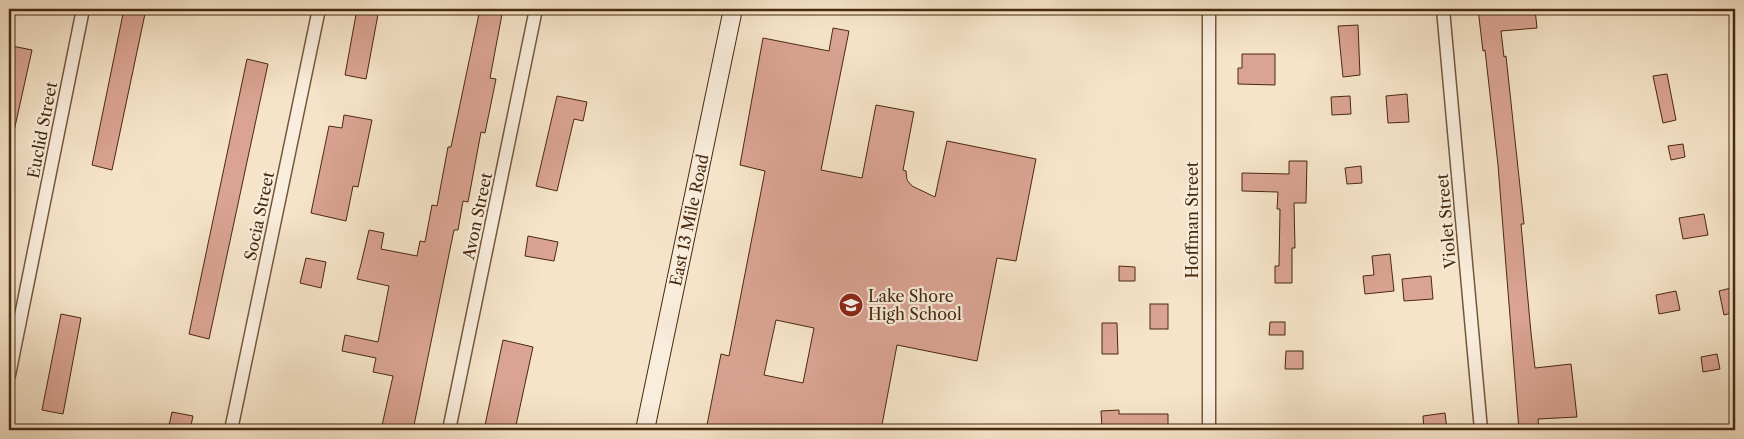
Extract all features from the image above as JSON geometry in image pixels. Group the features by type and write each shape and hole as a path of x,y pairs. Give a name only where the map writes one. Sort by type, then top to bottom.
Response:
{"main road":[{"name":"East 13 Mile Road","path":"645,430 733,9"}],"street":[{"name":"Euclid Street","path":"9,375 83,9"},
{"name":"Socia Street","path":"231,430 319,9"},
{"name":"Avon Street","path":"449,430 536,9"},
{"name":"Hoffman Street","path":"1208,9 1209,430"},
{"name":"Violet Street","path":"1443,9 1481,430"}],"building":[{"path":"124,9 146,9 112,170 92,165"},
{"path":"357,9 379,9 366,79 345,75"},
{"path":"480,9 503,9 490,78 496,79 485,133 481,132 468,202 463,201 458,230 454,230 413,430 381,430 393,376 373,372 376,358 342,351 345,335 378,342 389,286 357,279 369,230 384,233 381,249 417,256 420,241 425,242 432,205 437,206 448,147 451,147"},
{"path":"1478,9 1535,9 1537,28 1501,31 1504,57 1506,56 1524,224 1521,224 1531,333 1535,368 1571,364 1577,417 1538,419 1539,430 1519,430 1498,165 1485,50 1483,51"},
{"path":"1358,25 1360,75 1343,77 1338,26"},
{"path":"833,28 849,31 821,170 862,178 876,105 914,112 903,170 906,171 907,180 912,186 935,197 947,141 1036,159 1016,261 997,258 977,361 897,345 881,430 706,430 721,354 729,356 765,171 740,165 763,38 829,51","holes":["776,320 814,328 803,383 764,375"]},
{"path":"12,46 32,50 14,131 9,131 9,60"},
{"path":"1242,54 1275,54 1275,85 1238,84 1238,68 1242,68"},
{"path":"247,59 268,64 209,339 189,334"},
{"path":"1667,74 1676,120 1663,123 1653,76"},
{"path":"1407,94 1409,122 1388,123 1386,96"},
{"path":"557,96 587,102 583,121 574,119 557,191 536,186"},
{"path":"1350,96 1351,114 1332,115 1331,97"},
{"path":"344,115 372,120 358,187 353,186 346,221 311,213 329,126 342,128"},
{"path":"1683,144 1685,157 1671,160 1668,146"},
{"path":"1289,161 1307,161 1306,203 1294,203 1295,248 1292,248 1292,283 1275,283 1275,266 1279,266 1280,209 1277,209 1278,192 1242,191 1242,173 1289,174"},
{"path":"1361,166 1362,183 1347,184 1345,168"},
{"path":"1704,214 1708,235 1683,239 1679,218"},
{"path":"528,236 558,242 554,261 525,256"},
{"path":"1390,254 1394,291 1365,294 1363,276 1374,275 1372,256"},
{"path":"306,258 326,262 321,288 300,283"},
{"path":"1119,266 1135,267 1135,281 1119,281"},
{"path":"1431,276 1433,299 1404,301 1402,279"},
{"path":"1735,287 1735,312 1724,315 1719,291"},
{"path":"1676,291 1680,310 1659,314 1656,295"},
{"path":"1150,304 1168,304 1168,329 1150,329"},
{"path":"61,314 81,318 63,414 42,410"},
{"path":"1270,322 1285,322 1285,335 1269,335"},
{"path":"1102,323 1117,323 1118,354 1102,354"},
{"path":"503,340 533,347 515,430 484,430"},
{"path":"1286,351 1303,351 1303,369 1285,369"},
{"path":"1717,354 1720,369 1703,372 1701,357"},
{"path":"1119,410 1119,414 1168,414 1168,430 1139,430 1139,426 1102,428 1101,411"},
{"path":"172,412 193,416 190,430 168,430"},
{"path":"1445,413 1447,430 1424,430 1423,416"}],"place":[{"name":"Lake Shore High School","path":"851,305"}]}
